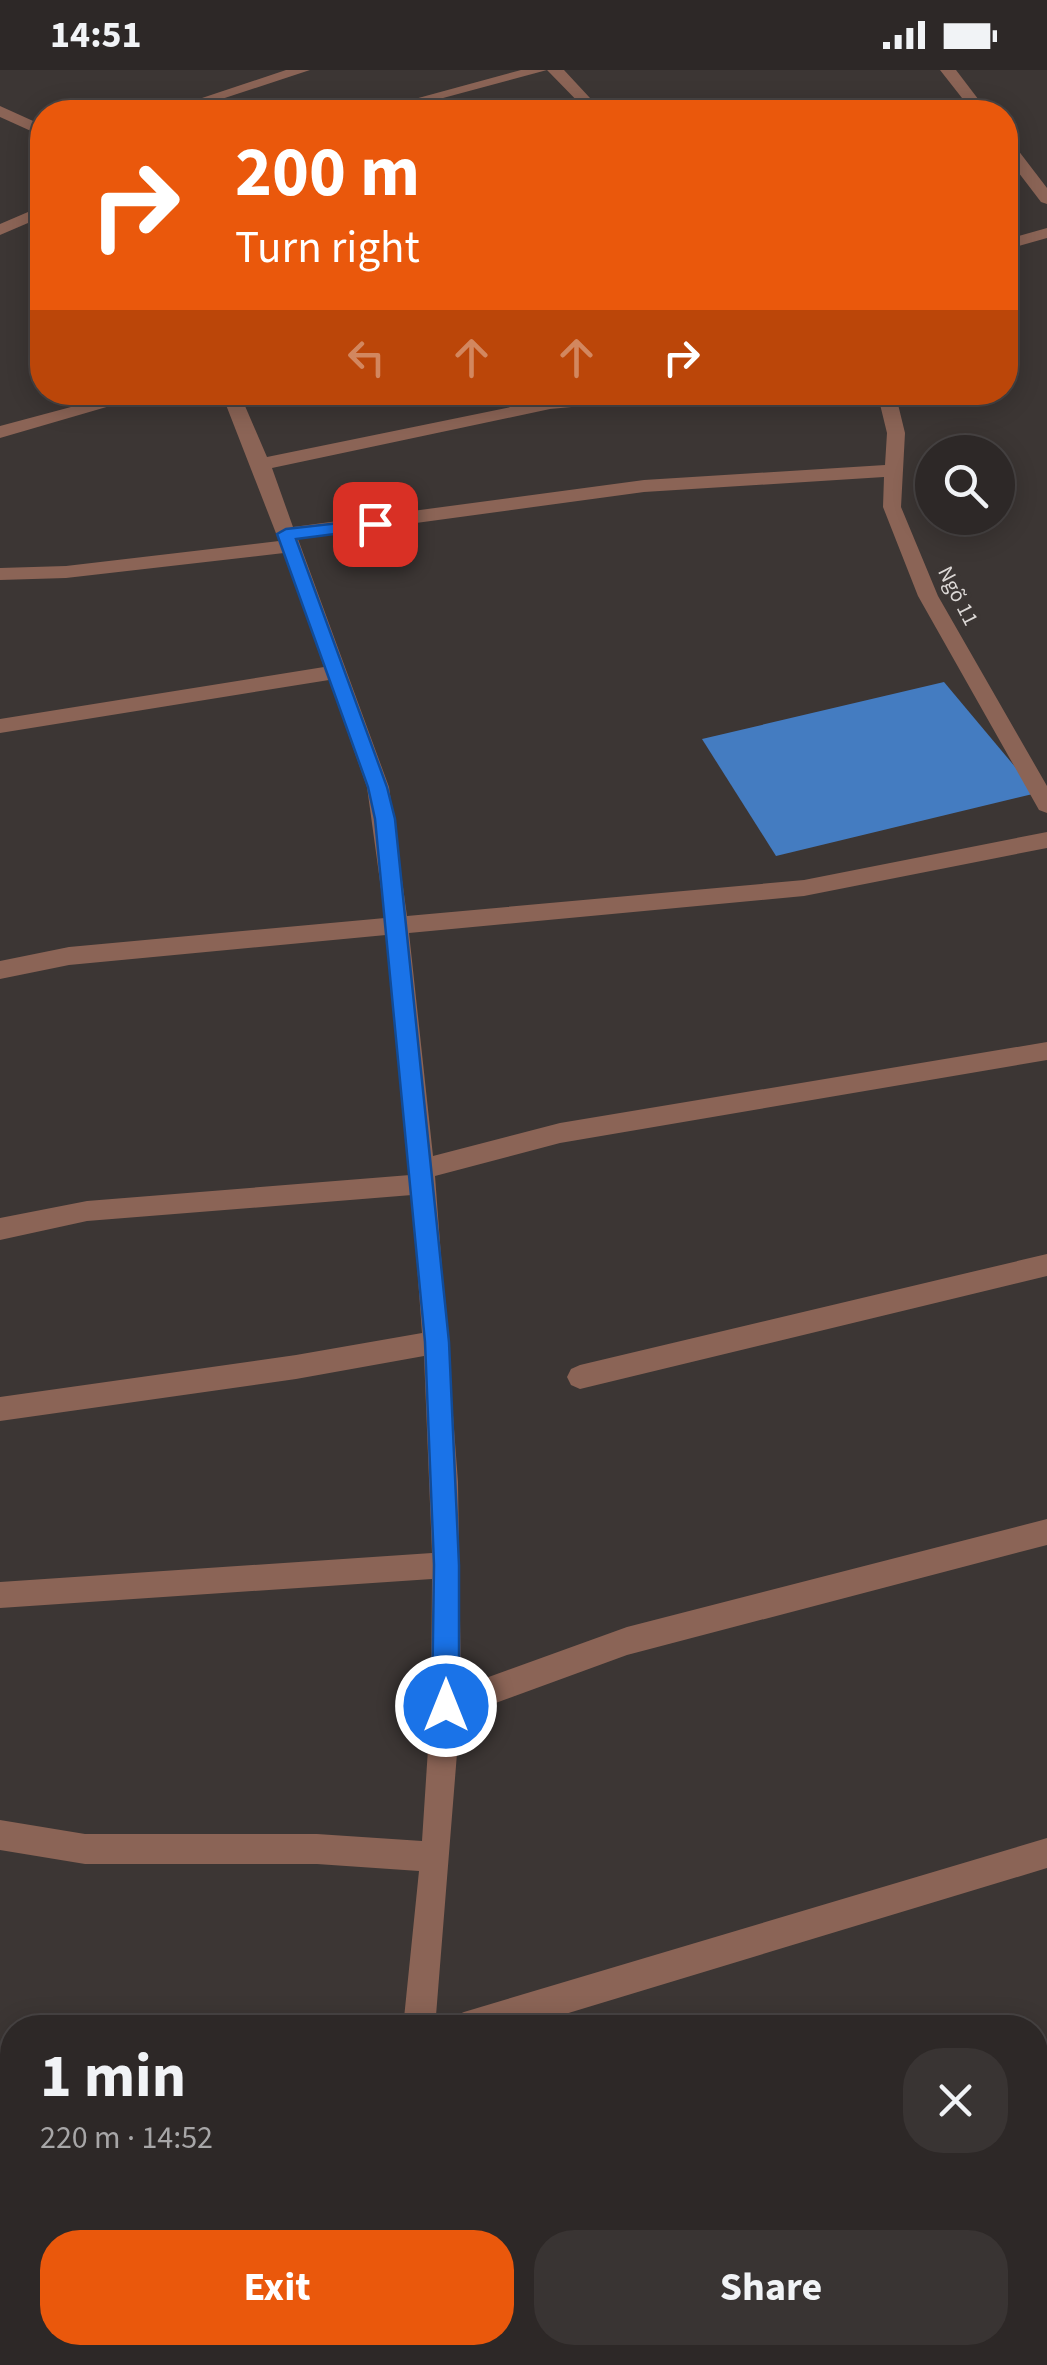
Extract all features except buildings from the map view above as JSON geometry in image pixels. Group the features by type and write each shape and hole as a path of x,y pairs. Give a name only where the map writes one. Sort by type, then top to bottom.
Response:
{"street":[{"path":"206,100 302,70"},
{"path":"422,100 540,70"},
{"path":"555,70 584,100"},
{"path":"948,70 972,100"},
{"path":"0,111 30,125"},
{"path":"1018,161 1047,200"},
{"path":"0,230 30,216"},
{"path":"1018,241 1047,233"},
{"path":"0,432 101,405"},
{"path":"236,405 261,464 378,787 385,819 437,1342 446,1565 446,1706 421,2015"},
{"path":"261,464 545,405"},
{"name":"Ngõ 11","path":"889,405 896,432 892,508 928,596 1047,804"},
{"path":"0,574 66,572 644,486 897,470"},
{"path":"0,726 336,672"},
{"path":"0,970 69,956 804,888 1047,840"},
{"path":"0,1229 88,1211 421,1177 560,1133 1047,1051"},
{"path":"580,1377 1047,1265"},
{"path":"0,1409 296,1367 437,1342"},
{"path":"446,1706 627,1641 1047,1532"},
{"path":"0,1595 446,1565"},
{"path":"0,1835 85,1849 317,1849 434,1858"},
{"path":"507,2015 1047,1853"}],"water":[{"path":"944,682 1037,793 776,856 702,739"}],"route":[{"path":"375,524 286,534 378,787 385,819 437,1342 446,1565 446,1706"}]}
